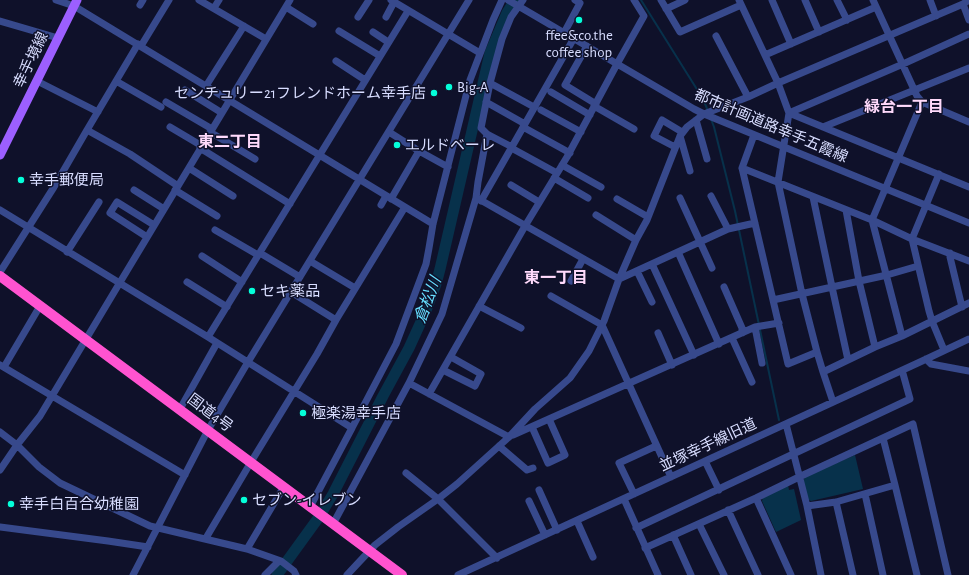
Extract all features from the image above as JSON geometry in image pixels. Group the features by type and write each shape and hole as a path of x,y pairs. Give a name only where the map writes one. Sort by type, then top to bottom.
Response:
{"highway":[{"name":"国道4号","path":"0,276 251,462 283,488 402,575"}],"main road":[{"name":"幸手境線","path":"0,155 75,2"}],"street":[{"path":"56,0 75,2 139,45 433,224"},
{"path":"0,272 54,187 116,81 169,0"},
{"path":"199,0 266,39"},
{"path":"214,8 219,0"},
{"path":"0,470 17,445 40,416 290,0"},
{"path":"358,17 369,0"},
{"path":"133,575 208,430 469,0"},
{"path":"312,509 396,344 426,264 433,224 470,80 502,0"},
{"name":"都市計画道路幸手五霞線","path":"508,0 519,4 564,33 704,114 969,223"},
{"path":"564,33 580,3 575,0"},
{"path":"430,394 525,226 570,152 644,16 634,0"},
{"path":"661,0 680,32 740,2 778,83 790,112 778,182 802,294 822,372 834,402"},
{"path":"666,9 685,0"},
{"path":"772,0 791,44"},
{"path":"805,0 819,32"},
{"path":"837,0 847,20"},
{"path":"873,0 922,102 969,122"},
{"path":"930,0 936,16"},
{"path":"386,17 392,1 480,54"},
{"path":"347,575 369,551 398,526 438,500 457,484 509,437 535,409 570,378 589,351 602,326 619,279 648,217 675,147 681,134 687,127 704,114 748,97 890,36 967,1 969,20"},
{"path":"519,4 511,17 502,38 480,128 487,134 556,176 588,198"},
{"path":"286,7 313,24"},
{"path":"765,55 876,7"},
{"path":"208,337 408,11"},
{"path":"0,21 58,38"},
{"path":"206,86 244,26"},
{"path":"339,31 380,56"},
{"path":"373,32 388,42"},
{"path":"790,112 969,34"},
{"path":"716,36 748,97"},
{"path":"478,199 513,149 524,126 538,109 574,38"},
{"path":"587,46 565,86 634,129"},
{"path":"336,61 365,80"},
{"path":"823,127 969,68"},
{"path":"37,81 98,112"},
{"path":"116,81 211,131 255,159"},
{"path":"490,83 581,132"},
{"path":"185,90 222,113"},
{"path":"551,92 590,114"},
{"path":"486,102 570,152"},
{"path":"902,336 872,220 922,102"},
{"path":"790,112 969,187"},
{"path":"675,147 654,136 662,120 681,134 690,171"},
{"path":"696,120 707,160"},
{"path":"170,127 290,204"},
{"path":"87,130 130,154 217,216"},
{"path":"389,132 448,167"},
{"path":"330,521 409,383 442,314 478,199 478,182 487,134"},
{"path":"754,135 742,168 788,364 817,352"},
{"path":"380,206 388,197 419,151"},
{"path":"562,164 600,187"},
{"path":"189,168 233,196"},
{"path":"742,168 872,220 912,239 969,261"},
{"path":"939,174 912,239 932,321 944,350"},
{"path":"511,185 539,202"},
{"path":"134,190 164,209"},
{"path":"711,196 728,229"},
{"path":"814,197 848,360"},
{"path":"680,198 712,268"},
{"path":"478,199 619,279"},
{"path":"617,199 648,217"},
{"path":"68,252 98,202"},
{"path":"147,237 110,213 117,202 154,225"},
{"path":"206,538 405,207"},
{"path":"0,210 208,337 352,428"},
{"path":"846,210 859,281 875,347"},
{"path":"596,215 636,240"},
{"path":"619,279 728,229 755,223"},
{"path":"215,230 300,278"},
{"path":"678,252 719,344"},
{"path":"950,253 962,307"},
{"path":"202,256 242,282"},
{"path":"571,281 583,259"},
{"path":"310,261 356,288"},
{"path":"652,264 694,355"},
{"path":"773,300 887,275 918,266"},
{"path":"637,271 652,302"},
{"path":"187,282 227,307"},
{"path":"724,287 742,328 742,333"},
{"path":"291,292 336,320"},
{"path":"551,296 602,326 671,477"},
{"path":"822,372 902,336 969,303"},
{"path":"40,306 2,366 185,475"},
{"path":"479,306 521,328"},
{"path":"509,437 755,327 779,323"},
{"path":"755,327 762,363"},
{"path":"658,333 672,365"},
{"path":"732,338 752,382"},
{"name":"並塚幸手線旧道","path":"458,575 969,339"},
{"path":"180,409 217,343"},
{"path":"443,370 475,386 481,374 451,357"},
{"path":"926,359 932,364 969,371"},
{"path":"636,528 794,455 910,399 902,370"},
{"path":"409,383 509,437"},
{"path":"532,427 548,463 565,455 549,419"},
{"path":"786,424 807,506 821,575"},
{"path":"645,548 756,498 912,424 948,575"},
{"path":"0,432 17,445 39,467 60,483 150,526 206,538 247,549 280,561 295,573"},
{"path":"882,438 917,575"},
{"path":"499,446 527,470 534,468"},
{"path":"634,494 619,463 656,446"},
{"path":"705,461 719,490"},
{"path":"406,473 438,500 497,558"},
{"path":"807,506 836,502 895,485"},
{"path":"247,549 283,488"},
{"path":"539,490 557,530"},
{"path":"865,494 883,575"},
{"path":"756,498 791,575"},
{"path":"624,499 658,575"},
{"path":"529,501 545,536"},
{"path":"836,502 853,575"},
{"path":"728,510 758,575"},
{"path":"577,521 593,557"},
{"path":"699,524 724,575"},
{"path":"0,527 148,547"},
{"path":"673,536 691,575"},
{"path":"265,575 280,561"}],"water":[{"path":"855,455 863,489 811,501 807,499 803,481 805,477"},
{"path":"788,485 789,490 794,489 801,520 776,532 762,501 763,497"}],"waterway":[{"name":"倉松川","path":"277,575 319,517 333,494 409,348 425,313 440,269 490,53 507,13 515,0"},
{"path":"641,0 703,99 708,111"},
{"path":"711,119 735,211 779,420"}],"place":[{"name":"ffee&co.the coffee shop","path":"579,20"},
{"name":"Big-A","path":"449,87"},
{"name":"センチュリー21フレンドホーム幸手店","path":"434,93"},
{"name":"エルドベーレ","path":"397,145"},
{"name":"幸手郵便局","path":"21,180"},
{"name":"セキ薬品","path":"252,291"},
{"name":"極楽湯幸手店","path":"303,413"},
{"name":"セブン-イレブン","path":"244,500"},
{"name":"幸手白百合幼稚園","path":"11,504"}],"district":[{"name":"緑台一丁目","path":"904,107"},
{"name":"東二丁目","path":"230,142"},
{"name":"東一丁目","path":"556,278"}]}
